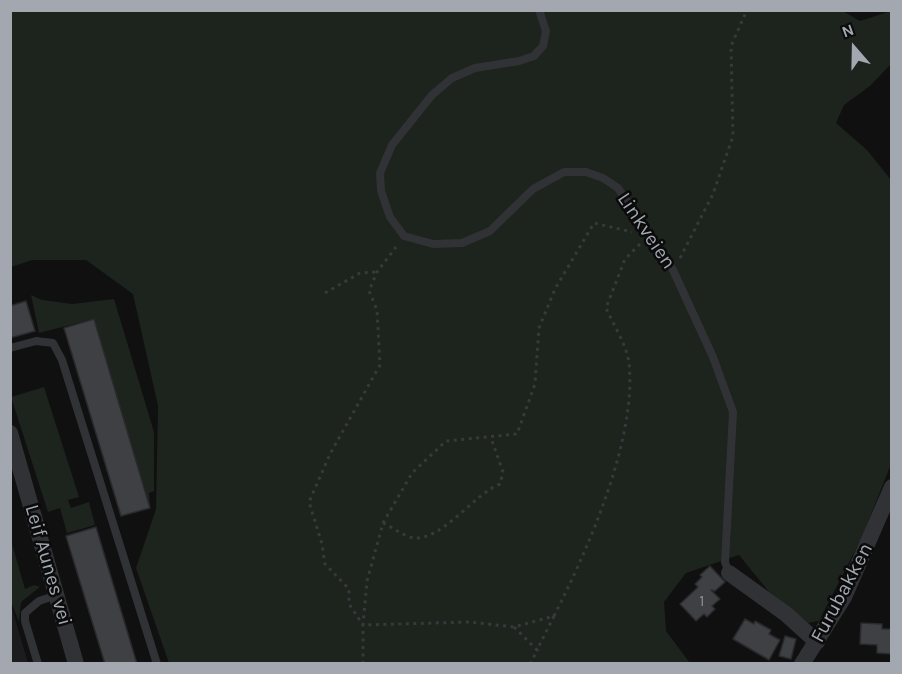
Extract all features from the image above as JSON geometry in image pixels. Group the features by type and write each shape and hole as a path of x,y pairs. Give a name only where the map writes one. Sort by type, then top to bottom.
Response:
{"street":[{"name":"Leif Aunes vei","path":"10,432 76,663"},
{"name":"Furubakken","path":"802,663 844,597 891,487"},
{"name":"Linkveien","path":"729,573 786,614 817,642"}],"lane":[{"path":"404,236 390,217 381,191 380,173 392,145 432,95 452,78 475,68 534,56 543,46 546,31 539,10"},
{"name":"Linkveien","path":"404,236 433,244 462,243 490,231 534,189 564,172 586,172 603,178 618,188 633,206 648,236 673,270 713,357 733,412 725,562 729,573"},
{"path":"10,348 36,340 53,344 62,360 156,663"},
{"path":"38,663 25,621 26,613 39,601 57,595"}],"path":[{"path":"673,270 713,194 733,136 731,46 747,10"},
{"path":"363,663 363,625 367,581 383,523 412,473 446,441 517,434 535,384 539,328 555,289 594,223 648,236"},
{"path":"363,625 349,604 349,589 325,564 322,544 309,502 330,454 380,365 377,310 369,291 377,272 404,236"},
{"path":"530,663 555,616 596,525 626,429 629,362 606,308 625,259 648,236"},
{"path":"325,292 360,273 377,272"},
{"path":"383,523 413,538 433,533 488,489 500,484 503,472 491,438"},
{"path":"363,625 470,622 514,627 555,616"},
{"path":"514,627 537,650"}],"shaded area":[{"path":"841,10 860,21 891,11 891,64 870,86 844,105 836,123 867,150 891,180 891,464 862,537 819,621 808,623 769,592 739,555 686,573 664,602 666,631 690,663 169,663 136,568 156,509 158,406 133,294 86,260 32,260 11,267 10,11"},
{"path":"31,295 42,300 72,304 114,299 154,432 154,491 149,493 150,507 93,319 39,333"},
{"path":"44,387 79,497 68,500 71,508 89,502 95,525 67,533 60,508 48,512 11,397"},
{"path":"10,537 25,589 34,585 40,587 21,602 19,622 11,602"},
{"path":"11,605 28,663 11,663"}],"building":[{"path":"26,301 35,331 10,338 10,306"},
{"path":"94,319 150,508 121,516 64,328"},
{"path":"96,527 137,664 105,664 66,536"},
{"path":"710,566 725,582 715,591 711,590 720,599 712,606 715,609 707,617 704,614 696,621 680,604 698,587 695,584 702,577 700,575"},
{"path":"745,619 754,624 755,621 771,630 769,634 780,640 769,660 733,639"},
{"path":"861,623 882,624 882,629 892,629 892,654 877,653 877,645 860,644"},
{"path":"785,636 796,639 791,659 779,656"}]}
